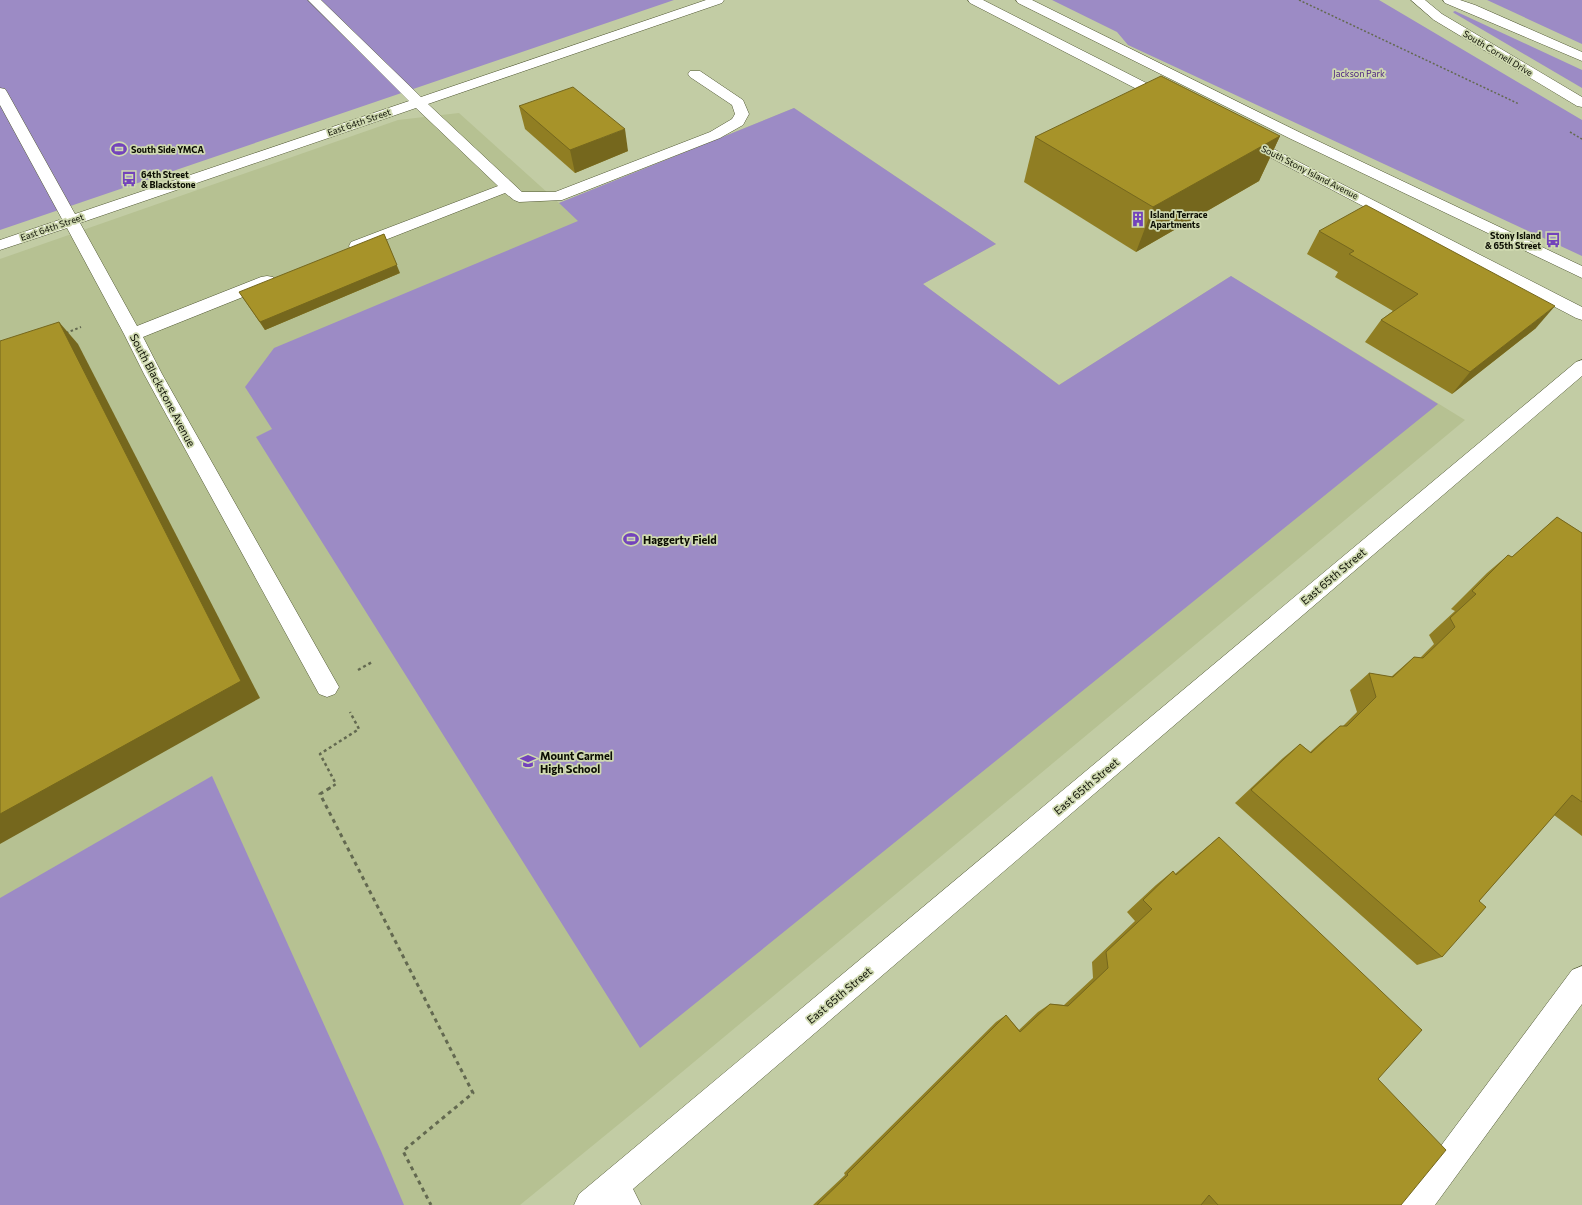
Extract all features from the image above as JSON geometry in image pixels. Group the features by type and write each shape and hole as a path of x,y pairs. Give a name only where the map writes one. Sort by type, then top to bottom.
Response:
{"main road":[{"path":"314,0 418,102 517,195"},
{"name":"East 64th Street","path":"0,245 718,0"},
{"path":"974,0 1176,104"},
{"path":"1022,0 1288,132 1582,273"},
{"name":"South Cornell Drive","path":"1417,0 1438,17 1582,104"},
{"path":"1449,0 1582,56"},
{"path":"346,250 517,195 557,197 714,135 738,122 742,114 738,103 696,74"},
{"name":"South Blackstone Avenue","path":"0,92 133,334 153,374 327,687"},
{"name":"South Stony Island Avenue","path":"1232,132 1582,314"},
{"path":"133,334 280,276"},
{"name":"East 65th Street","path":"590,1205 619,1195 1582,366"},
{"path":"1416,1205 1582,980"}],"path":[{"path":"1299,0 1524,106"},
{"path":"1569,132 1582,139"},
{"path":"59,335 81,327"},
{"path":"349,709 359,729 320,754 336,784 320,794 473,1093 403,1151 431,1205"}],"shaded area":[{"name":"Mount Carmel High School","path":"794,108 996,244 923,284 1059,385 1231,276 1465,420 646,1102 520,1205 0,1205 0,259 398,120 459,113 559,203"}],"green space":[{"name":"South Side YMCA","path":"0,0 674,0 0,230"},
{"name":"Jackson Park","path":"1052,0 1379,0 1582,120 1582,256 1128,45 1117,32"},
{"path":"1487,0 1582,0 1582,44"},
{"path":"1455,11 1582,70 1582,88 1453,12"},
{"path":"794,108 996,244 923,284 1059,385 1231,276 1438,404 640,1048 256,437 272,429 245,387 274,348 578,221 559,203"},
{"path":"212,776 404,1205 0,1205 0,898"}],"building":[{"path":"1161,76 1280,136 1153,207 1035,137"},
{"path":"573,87 625,129 570,150 519,106"},
{"path":"1366,205 1555,306 1470,372 1381,320 1418,294 1349,254 1354,251 1319,231"},
{"path":"384,234 397,265 260,322 239,292"},
{"path":"59,322 241,681 0,814 0,341"},
{"path":"1557,517 1582,533 1582,802 1572,795 1479,901 1486,907 1442,957 1251,790 1300,744 1311,753 1340,726 1347,726 1376,697 1369,673 1393,677 1414,657 1423,658 1455,627 1450,618 1476,594 1472,591 1508,555 1512,557"},
{"path":"1219,837 1422,1030 1378,1079 1446,1150 1401,1205 1218,1205 1209,1195 1201,1205 817,1205 1006,1015 1020,1032 1050,1004 1068,1006 1108,968 1106,952 1152,909 1143,900 1173,871 1176,875"}],"place":[{"name":"South Side YMCA","path":"119,149"},
{"name":"64th Street & Blackstone","path":"129,179"},
{"name":"Island Terrace Apartments","path":"1138,219"},
{"name":"Stony Island & 65th Street","path":"1553,240"},
{"name":"Haggerty Field","path":"631,539"},
{"name":"Mount Carmel High School","path":"528,761"}]}
